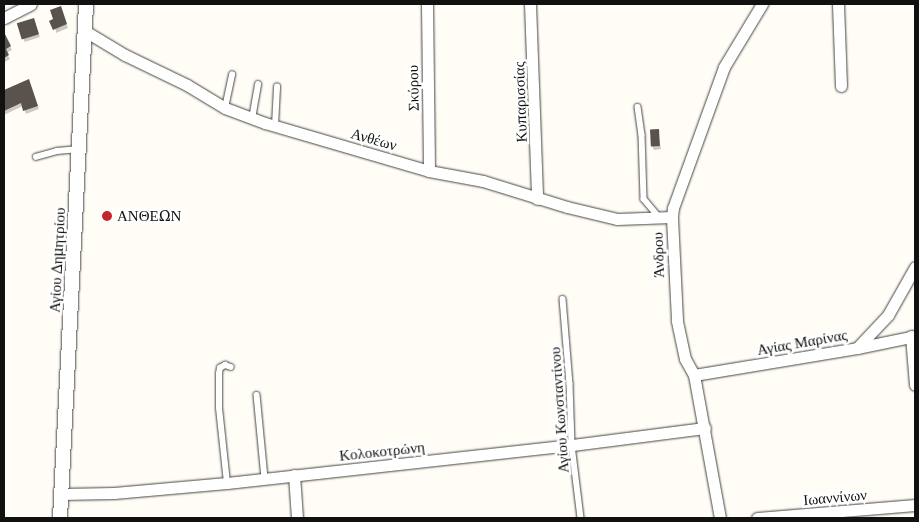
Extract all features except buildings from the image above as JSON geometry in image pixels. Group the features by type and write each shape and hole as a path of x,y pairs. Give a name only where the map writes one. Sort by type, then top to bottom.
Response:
{"street":[{"path":"4,18 19,7 31,4"},
{"name":"Αγίου Δημητρίου","path":"60,518 86,4"},
{"name":"Σκύρου","path":"427,4 429,171"},
{"name":"Κυπαρισσίας","path":"530,4 537,200"},
{"name":"Άνδρου","path":"720,518 694,376 685,358 677,320 672,217 673,208 724,66 762,4"},
{"path":"838,4 841,86"},
{"name":"Ανθέων","path":"85,31 125,55 187,84 225,108 252,119 429,171 484,180 537,200 617,218 672,217"},
{"path":"857,348 888,314 915,267"},
{"path":"913,336 915,385"},
{"name":"Αγίας Μαρίνας","path":"694,376 857,348 913,336"},
{"name":"Κολοκοτρώνη","path":"61,494 114,493 227,483 572,445 705,428"},
{"path":"294,476 297,518"},
{"name":"Ιωαννίνων","path":"757,518 915,506"}],"lane":[{"path":"225,108 232,75"},
{"path":"252,119 258,85"},
{"path":"275,126 277,88"},
{"path":"638,107 642,135 644,199 660,218"},
{"path":"36,157 57,151 79,149"},
{"name":"Αγίου Κωνσταντίνου","path":"563,299 570,384 572,445 581,518"},
{"path":"227,483 219,408 219,374 220,368 225,365 231,367"},
{"path":"257,394 265,478"}],"place":[{"name":"ΑΝΘΕΩΝ","path":"107,216"}]}
